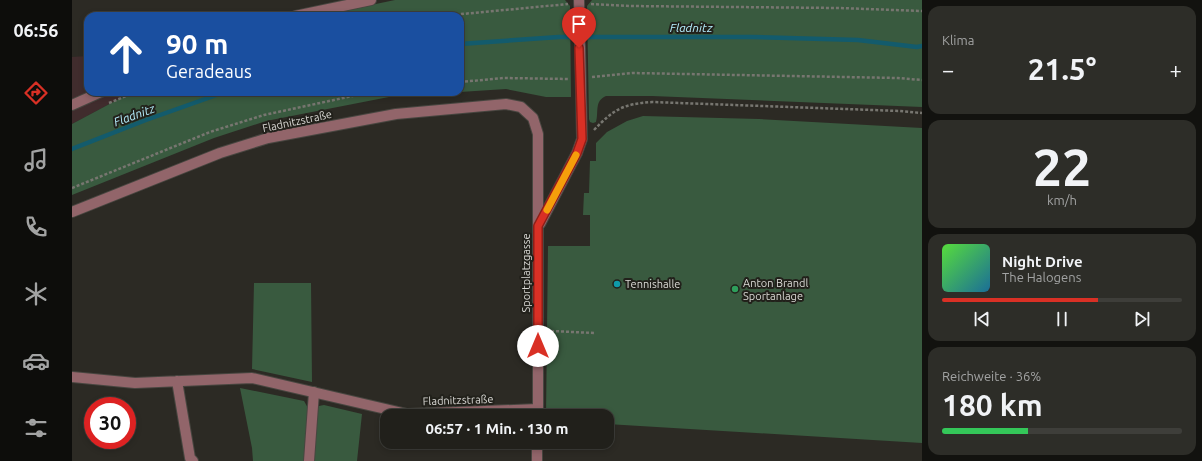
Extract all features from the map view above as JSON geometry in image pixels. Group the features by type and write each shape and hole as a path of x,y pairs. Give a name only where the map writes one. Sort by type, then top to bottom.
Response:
{"street":[{"path":"314,12 371,0"},
{"path":"578,1 582,139"},
{"path":"72,105 92,96"},
{"name":"Fladnitzstraße","path":"72,212 220,153 268,138 396,114 506,104 521,107 533,118"},
{"name":"Sportplatzgasse","path":"533,118 538,134 538,409"},
{"name":"Sportplatzgasse","path":"538,226 577,153 582,139"},
{"name":"Fladnitzstraße","path":"72,377 135,383 252,378 386,409"},
{"path":"177,381 190,458 193,461"},
{"path":"309,461 314,392"},
{"path":"537,461 538,449"}],"path":[{"path":"464,13 578,1 629,6 839,8 922,11"},
{"path":"464,82 504,78 580,79 632,73 898,78 922,80"},
{"path":"72,188 210,132 264,115 352,96"},
{"path":"582,139 592,132 607,116 625,105 652,102 922,113"},
{"path":"538,331 594,333"}],"shaded area":[{"path":"84,56 84,96 124,96 72,124 72,57"}],"green space":[{"path":"395,0 565,0 570,6 571,97 546,97 506,89 464,92 464,12 337,12"},
{"path":"592,0 922,0 922,107 652,96 606,96 602,98 598,104 596,122 593,123 590,122 589,119 587,6"},
{"path":"124,96 394,96 266,121 214,138 72,195 72,124"},
{"name":"Anton Brandl Sportanlage","path":"643,116 759,119 922,128 922,443 614,424 614,409 546,409 548,246 590,246 590,215 583,215 584,193 589,193 590,161 596,161 596,143 607,132 627,121"},
{"path":"254,283 311,283 312,382 252,369"},
{"path":"240,388 304,401 308,408 304,461 253,461 252,448"},
{"path":"324,405 362,414 357,461 313,461 316,413 319,406"}],"waterway":[{"name":"Fladnitz","path":"464,44 559,37 752,37 858,40 917,47 922,46"},
{"name":"Fladnitz","path":"72,149 146,120 214,96"}],"slow traffic":[{"path":"547,210 576,155"}],"place":[{"name":"Tennishalle","path":"617,284"},
{"name":"Anton Brandl Sportanlage","path":"735,289"}],"route":[{"path":"538,346 538,226 577,153 582,139 579,48"}]}
